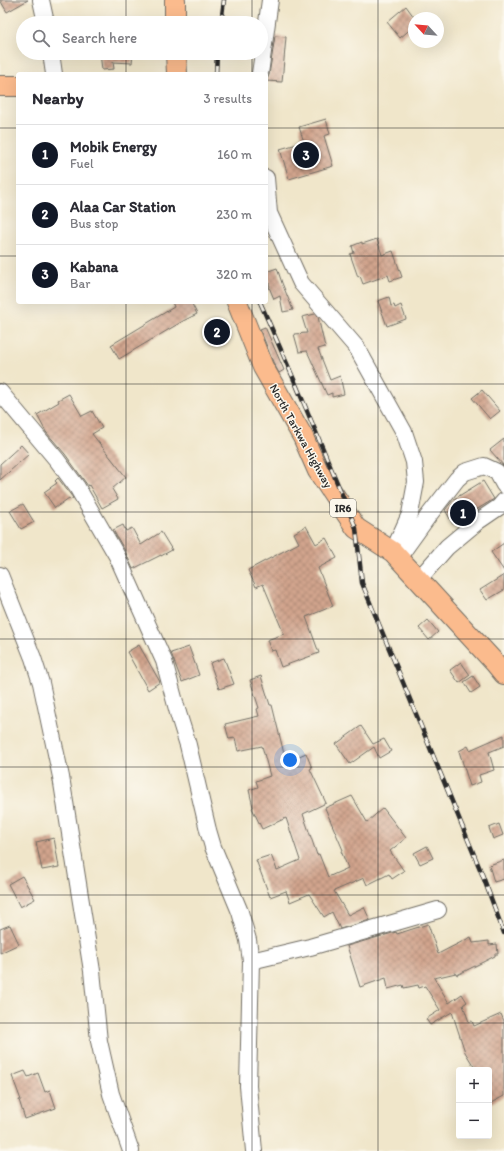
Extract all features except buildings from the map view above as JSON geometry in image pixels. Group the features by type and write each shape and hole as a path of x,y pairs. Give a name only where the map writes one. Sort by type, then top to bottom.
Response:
{"main road":[{"path":"175,0 175,16"},
{"path":"176,60 177,72"},
{"path":"0,86 16,86"},
{"name":"North Tarkwa Highway","path":"238,304 264,367 303,437 318,471 356,528 395,555 504,674"}],"street":[{"path":"41,0 44,16"},
{"path":"268,16 270,0"},
{"path":"52,60 54,72"},
{"path":"260,72 262,60"},
{"path":"268,201 269,213 301,283 357,348 404,432 414,462 416,482 410,514 395,555"},
{"path":"0,392 57,460 77,487 117,556 164,661 188,745 213,847 240,912 248,940 251,961 248,1086 254,1151"},
{"path":"395,555 457,479 465,472 484,466 497,472 504,485"},
{"path":"418,580 447,547 504,502"},
{"path":"0,575 33,658 41,683 65,801 92,971 99,1041 111,1094 131,1151"},
{"path":"251,961 310,947 438,910"}],"railway":[{"path":"222,16 224,0"},
{"path":"216,72 217,60"},
{"path":"261,304 356,528 362,583 482,874 504,933"}],"place":[{"name":"Kabana","path":"306,155"},
{"name":"Alaa Car Station","path":"217,332"},
{"name":"Mobik Energy","path":"463,513"}]}
